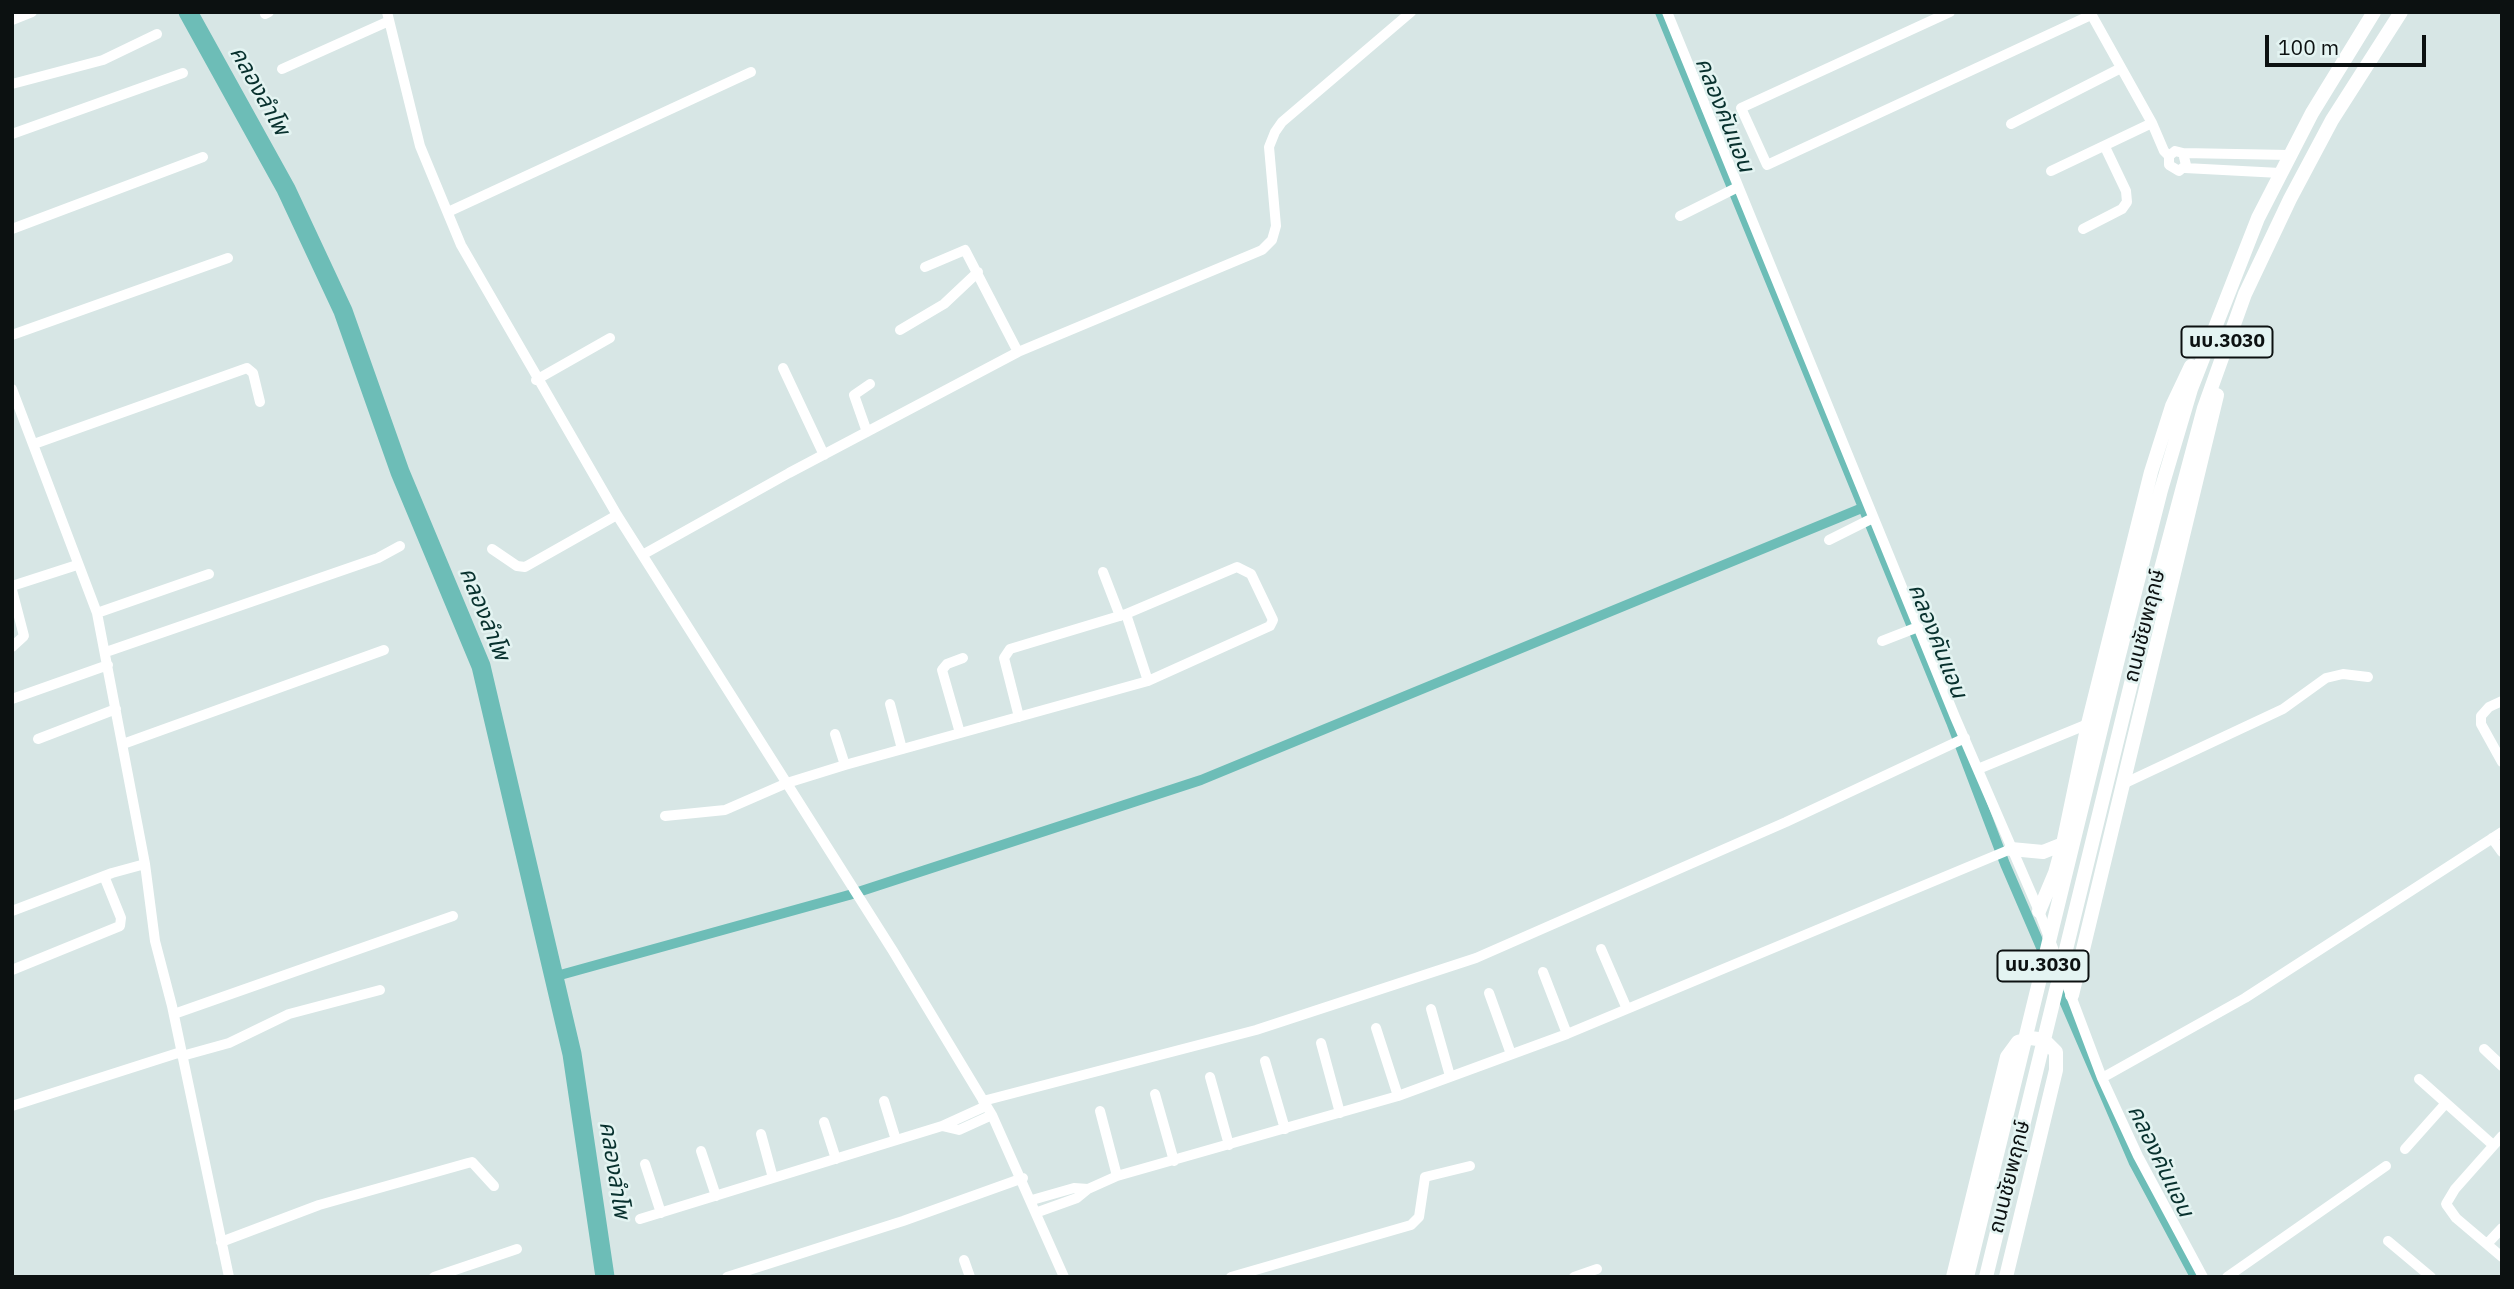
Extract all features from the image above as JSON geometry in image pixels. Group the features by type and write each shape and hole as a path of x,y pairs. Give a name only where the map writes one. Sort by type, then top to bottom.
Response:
{"main road":[{"path":"2339,66 2368,12"},
{"name":"ถนนชัยพฤกษ์","path":"1967,1277 2119,655 2171,454 2218,315 2280,173 2339,66 2374,12"},
{"name":"ถนนชัยพฤกษ์","path":"1986,1277 2191,449 2236,319 2272,234 2313,154 2401,12"},
{"path":"2376,49 2408,12"},
{"path":"2039,911 2063,844 2088,724 2161,436 2188,371 2218,315"},
{"path":"2072,996 2236,319"},
{"path":"2006,850 2043,852 2063,844"},
{"path":"2054,873 2062,898 2075,902 2092,893 2102,874"},
{"path":"1953,1277 2007,1057 2018,1042 2031,1038 2044,1041 2056,1052 2056,1070 2006,1277"}],"street":[{"path":"12,20 32,12"},
{"path":"644,554 824,454 1018,352 1262,250 1272,240 1276,226 1269,147 1275,132 1282,122 1411,12"},
{"path":"1667,12 1870,519 1979,769 2006,850 2039,911 2102,1078 2138,1156 2203,1277"},
{"path":"1950,12 1741,108 1767,165 2091,13 2169,156"},
{"path":"282,69 388,17 420,146 461,245 536,380 617,515 644,554 987,1107 1023,1178 1064,1277"},
{"path":"12,84 103,60 157,34"},
{"path":"2011,124 2121,68"},
{"path":"448,212 751,72"},
{"path":"12,134 183,73"},
{"path":"2051,171 2105,148 2152,123"},
{"path":"2083,229 2122,209 2127,202 2126,191 2105,148"},
{"path":"2280,173 2185,167 2173,170 2168,162 2169,156 2175,152 2289,155"},
{"path":"2183,153 2187,158 2185,167"},
{"path":"12,229 203,157"},
{"path":"1679,216 1736,188"},
{"path":"925,267 965,250 1018,352"},
{"path":"12,335 228,258"},
{"path":"900,330 944,304 978,272"},
{"path":"536,380 610,338"},
{"path":"34,444 247,368 253,373 260,402"},
{"path":"783,368 824,454"},
{"path":"867,432 854,395 870,384"},
{"path":"12,389 17,417 34,444 97,613 145,864 155,941 174,1014 229,1277"},
{"path":"492,548 517,566 525,567 617,515"},
{"path":"1829,540 1842,536 1847,528 1870,519"},
{"path":"106,652 378,558 400,546"},
{"path":"12,647 24,636 12,588 77,565"},
{"path":"665,816 725,810 787,783 845,765 1148,681 1264,630 1273,620 1251,574 1237,567 1123,615 1005,653 1018,717"},
{"path":"1103,572 1148,681"},
{"path":"97,613 209,574"},
{"path":"1887,639 1916,628"},
{"path":"123,744 384,650"},
{"path":"960,733 942,670 947,664 963,658"},
{"path":"12,699 108,665"},
{"path":"2123,784 2283,709 2326,678 2343,674 2368,677"},
{"path":"2502,701 2489,707 2481,716 2481,724 2502,762"},
{"path":"890,704 902,749"},
{"path":"38,739 116,709"},
{"path":"1979,769 2088,724"},
{"path":"835,734 845,765"},
{"path":"640,1219 942,1126 959,1130 987,1107 1256,1031 1476,958 1786,822 1964,738"},
{"path":"2102,1078 2251,995 2497,835 2502,852"},
{"path":"1038,1212 1077,1198 1088,1189 1117,1176 1398,1096 1567,1034 2006,850"},
{"path":"12,911 104,876 145,864"},
{"path":"12,970 120,926 121,918 104,876"},
{"path":"174,1014 453,916"},
{"path":"1601,950 1627,1009"},
{"path":"1544,972 1567,1034"},
{"path":"12,1106 182,1054 229,1043 289,1014 380,990"},
{"path":"1489,993 1511,1054"},
{"path":"1431,1009 1450,1076"},
{"path":"1376,1028 1398,1096"},
{"path":"1321,1042 1340,1113"},
{"path":"2484,1049 2502,1066"},
{"path":"1265,1061 1285,1129"},
{"path":"1210,1077 1229,1145"},
{"path":"2419,1079 2493,1145"},
{"path":"1155,1094 1174,1161"},
{"path":"884,1101 896,1140"},
{"path":"2405,1149 2446,1103"},
{"path":"1100,1111 1117,1176"},
{"path":"824,1122 836,1159"},
{"path":"761,1134 773,1178"},
{"path":"2502,1136 2455,1189 2446,1204 2456,1218 2502,1257"},
{"path":"701,1151 716,1196"},
{"path":"221,1242 319,1205 468,1163 475,1165 494,1186"},
{"path":"645,1164 660,1213"},
{"path":"1231,1277 1411,1225 1419,1217 1425,1177 1470,1166"},
{"path":"2227,1277 2386,1166"},
{"path":"727,1277 903,1221 1023,1178"},
{"path":"1032,1200 1074,1188 1088,1189"},
{"path":"2487,1244 2502,1228"},
{"path":"2388,1241 2431,1277"},
{"path":"434,1277 517,1249"},
{"path":"964,1259 970,1277"},
{"path":"1574,1277 1597,1269"}],"waterway":[{"name":"คลองลำโพ","path":"188,12 286,189 343,311 400,472 481,666 572,1054 605,1277"},
{"name":"คลองคันแอน","path":"1660,12 1951,722 2005,864 2134,1163 2195,1277"},
{"path":"553,977 849,895 1201,780 1862,508"}]}
